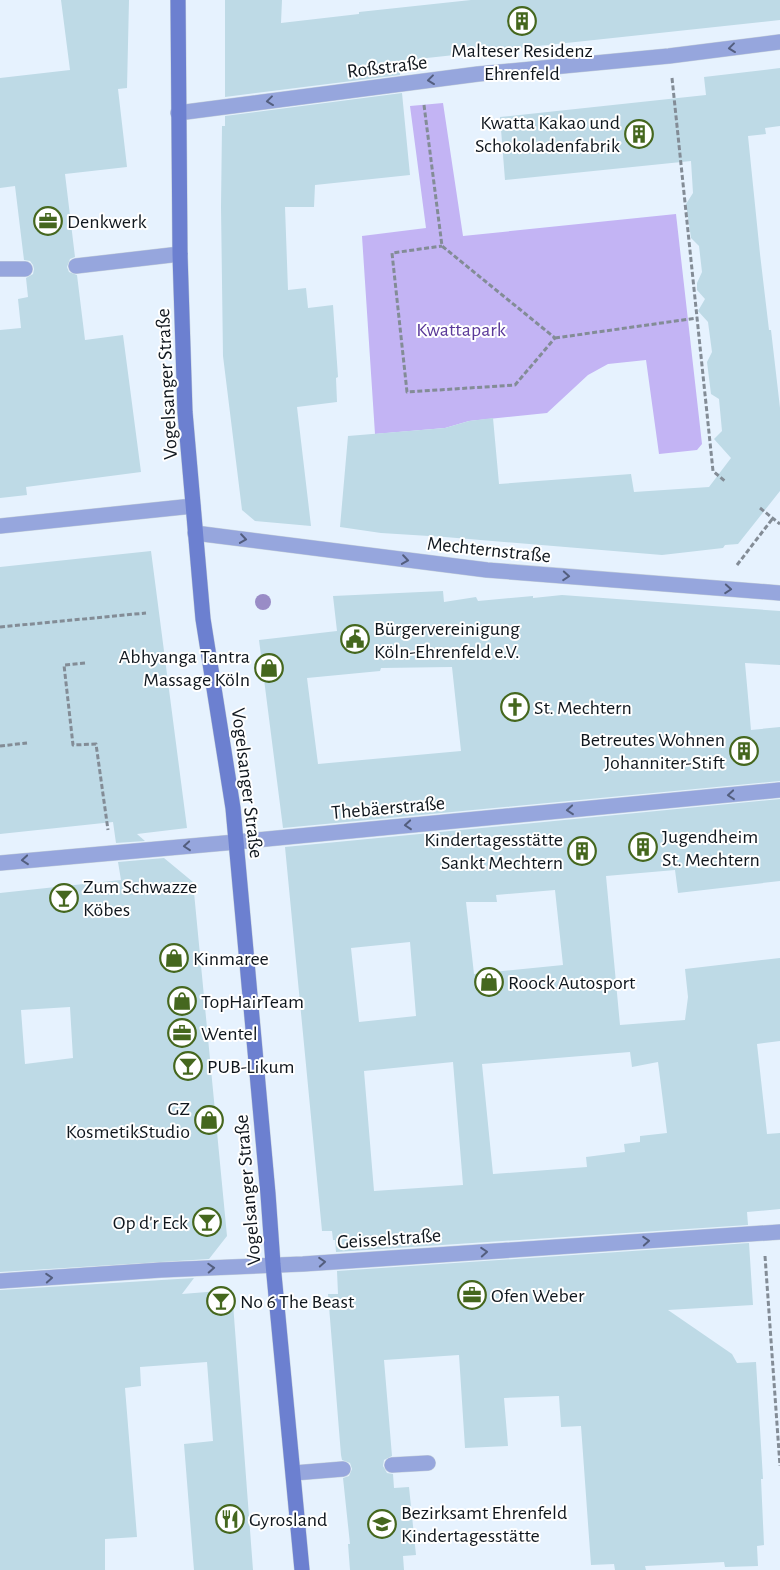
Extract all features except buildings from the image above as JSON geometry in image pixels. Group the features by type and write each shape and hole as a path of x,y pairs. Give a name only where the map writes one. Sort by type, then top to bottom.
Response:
{"street":[{"name":"Vogelsanger Straße","path":"178,0 180,254 185,412 203,619 226,762 236,842 302,1570"},
{"name":"Roßstraße","path":"178,113 421,82 780,43"},
{"path":"76,266 180,254"},
{"path":"0,269 25,269"},
{"path":"0,526 193,506"},
{"name":"Mechternstraße","path":"195,532 470,569 780,593"},
{"name":"Thebäerstraße","path":"0,863 780,790"},
{"name":"Geisselstraße","path":"0,1281 780,1232"},
{"path":"392,1465 428,1463"},
{"path":"294,1474 343,1469"}],"path":[{"path":"669,56 713,471 726,482"},
{"path":"421,82 442,246 555,338"},
{"path":"442,246 392,254 407,392 515,385 555,338 697,318"},
{"path":"760,508 780,524"},
{"path":"736,590 737,564 772,518"},
{"path":"0,627 146,613"},
{"path":"85,663 64,665 73,745 96,744 106,817"},
{"path":"0,746 27,743"},
{"path":"764,1233 780,1466"}],"green space":[{"name":"Kwattapark","path":"443,103 463,236 676,214 702,444 697,450 659,454 646,360 608,364 588,375 547,413 469,421 445,428 375,434 362,236 426,228 410,106"}],"place":[{"name":"Malteser Residenz Ehrenfeld","path":"522,21"},
{"name":"Kwatta Kakao und Schokoladenfabrik","path":"639,134"},
{"name":"Denkwerk","path":"48,221"},
{"name":"Bürgervereinigung Köln-Ehrenfeld e.V.","path":"355,639"},
{"name":"Abhyanga Tantra Massage Köln","path":"269,668"},
{"name":"St. Mechtern","path":"515,707"},
{"name":"Betreutes Wohnen Johanniter-Stift","path":"744,751"},
{"name":"Jugendheim St. Mechtern","path":"643,847"},
{"name":"Kindertagesstätte Sankt Mechtern","path":"582,851"},
{"name":"Zum Schwazze Köbes","path":"64,898"},
{"name":"Kinmaree","path":"174,958"},
{"name":"Roock Autosport","path":"489,982"},
{"name":"TopHairTeam","path":"182,1001"},
{"name":"Wentel","path":"182,1033"},
{"name":"PUB-Likum","path":"188,1066"},
{"name":"GZ KosmetikStudio","path":"209,1120"},
{"name":"Op d'r Eck","path":"207,1222"},
{"name":"Ofen Weber","path":"472,1295"},
{"name":"No 6 The Beast","path":"221,1301"},
{"name":"Gyrosland","path":"230,1519"},
{"name":"Bezirksamt Ehrenfeld Kindertagesstätte","path":"382,1524"}]}
